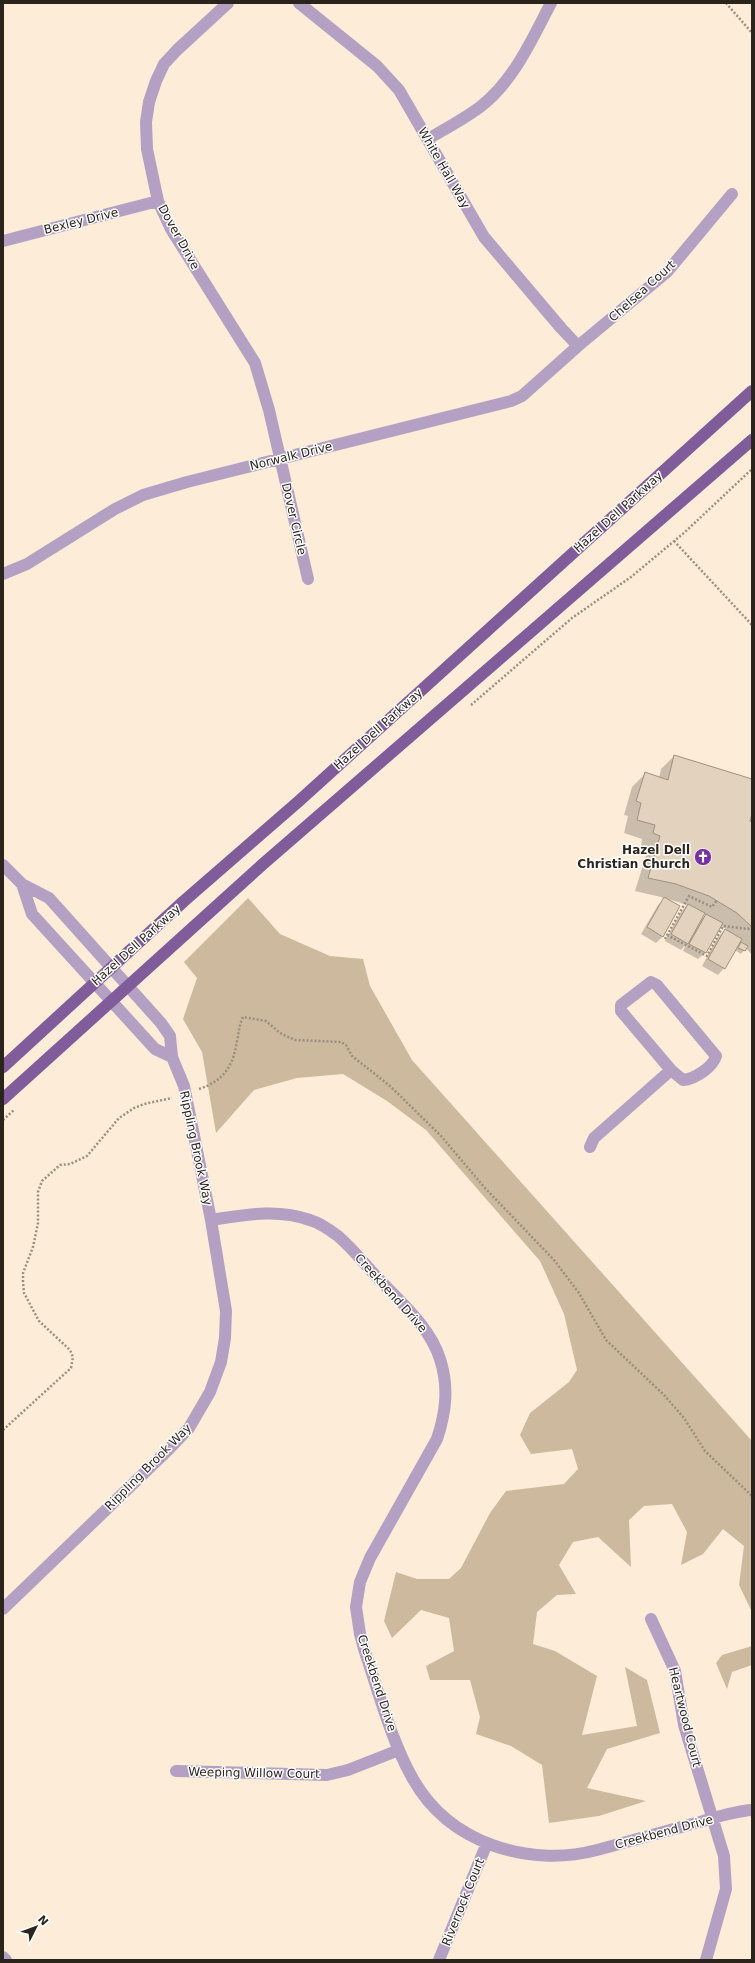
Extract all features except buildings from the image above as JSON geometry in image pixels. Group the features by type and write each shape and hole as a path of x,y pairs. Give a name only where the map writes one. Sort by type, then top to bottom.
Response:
{"main road":[{"name":"Hazel Dell Parkway","path":"3,1067 112,967 299,801 752,391"},
{"name":"Hazel Dell Parkway","path":"3,1099 263,864 752,440"}],"street":[{"name":"Dover Drive","path":"228,3 164,64 149,102 146,122 147,149 158,200 171,229 255,363 269,410 280,459"},
{"name":"White Hall Way","path":"299,3 377,66 399,90 484,237 578,346"},
{"path":"428,139 481,107 504,84 525,53 551,3"},
{"name":"Chelsea Court","path":"578,346 667,272 732,194"},
{"name":"Bexley Drive","path":"3,241 158,200"},
{"name":"Norwalk Drive","path":"3,574 27,564 115,509 143,495 280,459 511,402 522,396 578,346"},
{"name":"Dover Circle","path":"280,459 308,579"},
{"path":"3,865 22,884 32,914 154,1049 172,1056"},
{"name":"Rippling Brook Way","path":"3,1609 178,1441 189,1428 206,1403 221,1362 226,1324 224,1293 211,1220 184,1086 172,1056 170,1036 161,1023 112,967 49,898 22,884"},
{"path":"651,982 657,985 716,1056 714,1063 690,1080 683,1080 671,1070 621,1011 621,1005 651,982"},
{"path":"590,1147 594,1138 671,1070"},
{"name":"Creekbend Drive","path":"211,1220 277,1213 294,1215 319,1224 346,1243 417,1320 427,1334 439,1357 443,1371 446,1395 443,1420 437,1439 370,1558 360,1582 356,1607 360,1634 399,1750 413,1780 433,1806 464,1832 487,1844 523,1853 555,1856 571,1855 595,1850 713,1818 752,1810"},
{"name":"Heartwood Court","path":"650,1619 675,1671 684,1725 724,1856 726,1889 706,1960"},
{"name":"Weeping Willow Court","path":"176,1771 327,1775 348,1770 399,1750"},
{"name":"Riverrock Court","path":"439,1960 487,1844"},
{"path":"3,1957 6,1960"}],"path":[{"path":"726,3 752,33"},
{"path":"469,707 572,618 623,584 674,541 752,469"},
{"path":"674,541 752,624"},
{"path":"665,939 689,896 712,907 717,900"},
{"path":"667,935 707,956 723,926 748,929 752,926"}],"shaded area":[{"path":"248,898 280,934 330,956 363,959 370,986 412,1060 752,1441 752,1612 739,1585 744,1546 723,1529 703,1554 681,1565 687,1532 672,1504 644,1506 629,1520 631,1567 598,1537 573,1542 559,1565 576,1594 557,1595 537,1612 533,1644 555,1651 597,1676 582,1735 637,1726 625,1667 647,1680 660,1733 607,1749 587,1788 646,1801 599,1816 549,1823 542,1765 511,1746 476,1734 480,1717 470,1680 430,1680 426,1666 454,1651 449,1618 421,1610 392,1638 384,1621 396,1572 417,1579 449,1579 461,1568 490,1513 506,1491 564,1484 578,1469 572,1449 531,1454 520,1435 530,1413 569,1382 577,1370 564,1314 540,1261 426,1130 387,1101 343,1074 297,1078 254,1090 216,1133 202,1052 183,1019 197,978 184,962"},
{"path":"752,1646 752,1665 732,1672 727,1689 716,1663 722,1655"}],"place":[{"name":"Hazel Dell Christian Church","path":"703,857"}]}
